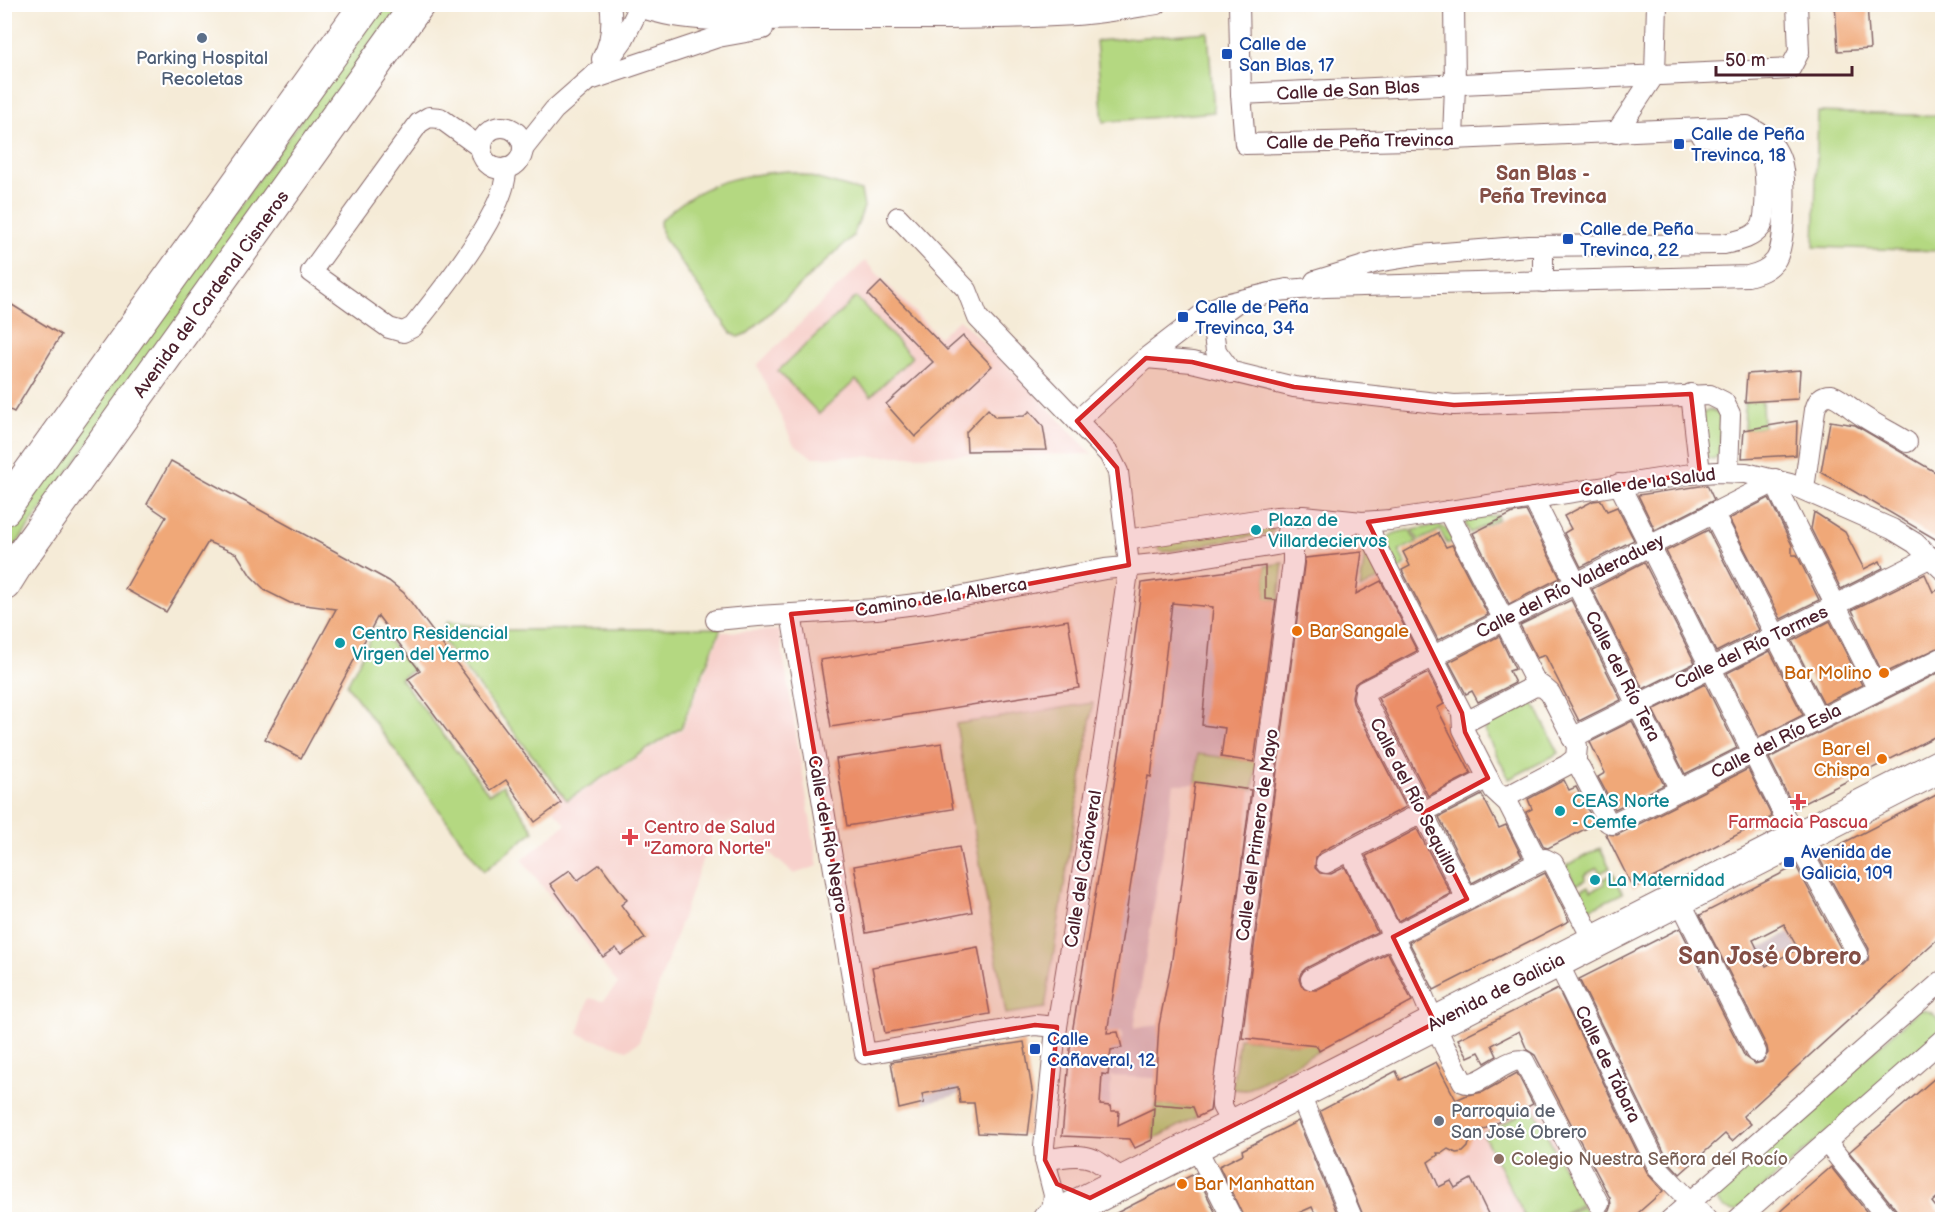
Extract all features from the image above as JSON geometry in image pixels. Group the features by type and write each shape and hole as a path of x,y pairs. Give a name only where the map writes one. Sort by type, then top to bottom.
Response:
{"highway":[{"path":"4,509 367,4"},
{"name":"Avenida del Cardenal Cisneros","path":"4,584 26,550 418,4"},
{"name":"Avenida de Galicia","path":"1050,1219 1942,765"}],"street":[{"path":"590,80 606,52 612,16 610,4"},
{"path":"523,149 517,134 504,127 497,127 487,132 481,148 485,161 490,166 502,169 518,162 523,149 554,110 604,66 623,40 638,6 669,16 686,18 933,19 1077,15 1157,4"},
{"name":"Calle de Peña Trevinca","path":"1239,4 1241,94 1245,144 1616,133 1704,136 1730,140 1747,146 1761,159 1765,178 1774,192 1782,243 1777,259 1764,272 1748,276 1325,287 1276,291"},
{"path":"1453,139 1454,4"},
{"path":"1616,133 1655,74 1657,4"},
{"name":"Calle de San Blas","path":"1241,94 1790,69 1799,52 1797,4"},
{"path":"590,80 718,37 821,19"},
{"path":"481,148 440,118 429,117 419,123 311,272 389,328 404,332 413,327 491,219 506,178 506,168"},
{"name":"Calle de Peña Trevinca","path":"1077,421 1146,358 1207,311 1221,305 1377,262 1420,255 1543,246 1724,244 1745,239 1761,226 1774,192"},
{"name":"Calle del Cañaveral","path":"898,217 967,290 978,318 1109,454 1117,468 1129,566 1106,730 1057,1028 1044,1138 1047,1167 1054,1195 1050,1219"},
{"path":"1543,246 1543,282"},
{"name":"Calle de Peña Trevinca","path":"1232,373 1216,351 1213,329 1225,311 1241,300"},
{"path":"1146,358 1192,362 1294,387 1454,405 1691,394 1715,397 1724,402 1729,410 1715,472"},
{"path":"1691,394 1715,472 1728,487 1728,499 1720,510 1776,635 1819,720"},
{"path":"1804,489 1815,410 1822,397 1829,395 1836,397 1859,414 1906,442"},
{"name":"Calle de la Salud","path":"1368,522 1619,484 1715,472 1746,473 1804,489 1892,529 1915,543 1937,563"},
{"path":"1774,479 1878,690"},
{"name":"Calle del Río Valderaduey","path":"1365,693 1368,688 1720,510 1764,487 1774,479"},
{"path":"1619,484 1806,859 1858,954"},
{"name":"Calle del Río Tera","path":"1533,498 1680,790"},
{"path":"1448,511 1535,681 1550,693 1578,751 1574,761 1510,795 1501,796"},
{"path":"1126,540 1276,517 1303,516 1368,522"},
{"path":"1276,517 1291,541"},
{"path":"1129,566 1165,563 1291,541 1368,522"},
{"path":"1368,522 1375,544 1462,713 1464,732 1496,792 1508,803 1541,860"},
{"name":"Calle del Primero de Mayo","path":"1233,1126 1222,1106 1222,1098 1293,562 1294,550 1291,541"},
{"name":"Calle del Río Tormes","path":"1572,738 1835,605 1937,563"},
{"name":"Camino de la Alberca","path":"716,620 904,606 1129,566"},
{"name":"Calle del Río Negro","path":"791,614 865,1054 1035,1025 1057,1028"},
{"name":"Calle del Río Esla","path":"1574,761 1610,824 1942,658"},
{"path":"1464,723 1533,687 1541,686"},
{"name":"Calle del Río Sequillo","path":"1365,693 1364,698 1467,899"},
{"path":"1326,863 1488,778"},
{"path":"1350,851 1457,1070 1466,1083 1472,1083 1516,1060 1522,1059 1526,1062 1599,1204"},
{"path":"1311,979 1541,860 1549,859 1553,863 1594,942"},
{"path":"1679,899 1756,1052"},
{"name":"Calle de Tábara","path":"1557,961 1659,1169 1708,1220"},
{"path":"1670,1220 1940,988"},
{"path":"1737,1220 1942,1040"},
{"path":"1299,1093 1353,1220"},
{"path":"1826,1142 1888,1220"},
{"path":"1195,1145 1233,1220"},
{"path":"1090,1198 1061,1186 1053,1180 1047,1167 1061,1157 1089,1158 1114,1175 1126,1180"}],"highlighted area":[{"path":"1146,358 1192,362 1294,387 1454,405 1691,394 1700,473 1368,522 1462,713 1465,732 1488,778 1423,813 1467,899 1393,937 1435,1023 1090,1198 1057,1184 1045,1160 1057,1027 1035,1025 865,1054 791,614 932,602 1129,565 1117,468 1077,421"}],"shaded area":[{"path":"658,5 1034,5 679,10"},
{"path":"865,261 939,337 959,319 1023,381 1092,454 812,457 793,443 757,365"},
{"path":"1164,603 1213,607 1202,724 1225,728 1221,757 1198,754 1195,784 1174,784 1134,1028 1159,1025 1156,1078 1111,1076 1110,1106 1099,1105 1102,1074 1108,1074 1108,1049 1121,1048 1120,1040 1123,1039 1121,1031 1107,1033 1148,776 1150,777 1146,760 1153,761 1154,753 1151,753 1157,727 1155,726 1169,626"},
{"name":"Centro de Salud \"Zamora Norte\"","path":"779,630 818,866 794,874 739,826 731,822 721,826 709,841 639,1042 627,1050 578,1034 589,998 603,1001 618,984 522,860 566,824 548,804 563,791 570,800 683,729 721,632"},
{"path":"1798,928 1807,944 1783,957 1770,974 1758,949"},
{"path":"978,1083 1002,1093 957,1095 924,1103 922,1092"},
{"name":"Colegio Nuestra Señora del Rocío","path":"1471,1095 1488,1127 1538,1101 1598,1219 1416,1219 1428,1162 1449,1148 1459,1153 1466,1150 1469,1145"}],"green space":[{"path":"383,5 404,5 5,560 5,534"},
{"path":"1208,32 1214,112 1103,122 1096,41"},
{"path":"1818,112 1942,116 1942,251 1814,247"},
{"path":"789,171 861,191 864,207 853,236 748,333 738,337 731,333 666,241 661,231 660,221 690,197 720,183 752,175"},
{"path":"856,297 912,357 871,396 856,380 819,414 778,371"},
{"path":"1762,401 1763,427 1744,430 1745,402"},
{"path":"1709,410 1720,415 1720,454 1713,459 1707,458 1702,414"},
{"path":"1497,515 1498,519 1470,533 1465,524 1468,519"},
{"path":"1438,525 1446,529 1453,541 1447,544 1440,530 1419,541 1413,530"},
{"path":"1273,527 1274,530 1270,533 1164,552 1159,550 1157,543"},
{"path":"1410,530 1417,542 1399,551 1406,565 1397,570 1385,543 1392,535"},
{"path":"1365,553 1369,553 1383,577 1360,589"},
{"path":"1283,563 1279,600 1265,599 1265,566"},
{"path":"447,622 507,630 721,628 681,728 567,800 439,636"},
{"path":"377,627 413,670 400,678 489,794 503,785 534,831 484,871 347,685"},
{"path":"1533,702 1559,753 1509,779 1484,730 1489,724"},
{"path":"1093,703 1045,1008 1006,1014 956,724"},
{"path":"1198,754 1257,762 1253,790 1196,782"},
{"path":"1600,848 1610,868 1600,873 1597,868 1584,875 1586,880 1576,885 1566,866"},
{"path":"1613,873 1623,893 1588,910 1579,891 1589,886 1591,891 1605,884 1603,879"},
{"path":"1919,1010 1936,1016 1940,1024 1940,1034 1736,1211 1720,1204 1715,1194"},
{"path":"1311,1032 1319,1051 1246,1090 1232,1089 1239,1038 1298,1044"},
{"path":"1155,1104 1193,1107 1197,1117 1152,1140"},
{"path":"1533,1108 1582,1204 1552,1219 1526,1219 1483,1134"},
{"path":"1583,1206 1590,1219 1555,1219"}],"building":[{"path":"1835,4 1867,4 1870,49 1838,51"},
{"path":"881,282 947,350 963,336 992,366 915,437 886,404 933,362 868,295"},
{"path":"4,300 61,335 14,412 4,407"},
{"path":"1800,370 1798,399 1745,402 1747,374"},
{"path":"988,409 995,417 1024,416 1030,411 1043,426 1047,450 967,451 966,432"},
{"path":"1797,421 1796,455 1742,458 1744,430"},
{"path":"1830,421 1855,425 1942,476 1942,543 1821,472"},
{"name":"Centro Residencial Virgen del Yermo","path":"171,461 389,581 404,593 561,803 535,822 506,780 491,790 408,679 420,671 378,616 301,758 265,739 336,609 290,603 266,591 251,576 237,554 208,542 166,612 125,589 166,517 147,504"},
{"path":"1707,485 1714,500 1655,530 1638,495"},
{"path":"1769,498 1792,545 1792,555 1797,555 1819,600 1781,619 1729,519"},
{"path":"1601,500 1607,511 1617,507 1634,540 1581,567 1564,533 1571,529 1564,516 1593,501"},
{"path":"1526,511 1560,578 1509,604 1473,533 1513,513"},
{"path":"1814,512 1845,532 1864,569 1880,561 1883,568 1841,589 1811,529"},
{"path":"1708,530 1759,630 1716,652 1666,551"},
{"path":"1438,533 1446,547 1452,545 1488,615 1438,640 1402,570 1410,566 1403,552"},
{"path":"1362,552 1356,594 1381,581 1417,651 1359,681 1355,684 1352,696 1353,703 1406,807 1320,852 1316,857 1315,868 1320,873 1331,874 1345,867 1377,932 1306,968 1299,979 1305,989 1316,990 1388,953 1412,1001 1319,1051 1317,1046 1242,1038 1305,558"},
{"path":"1644,562 1695,663 1643,689 1592,589"},
{"path":"1265,566 1265,599 1276,600 1254,762 1221,757 1225,728 1202,725 1213,607 1172,603 1151,777 1148,776 1107,1033 1118,1032 1122,1048 1111,1050 1108,1075 1102,1074 1100,1105 1110,1106 1111,1111 1119,1111 1118,1125 1154,1108 1152,1140 1135,1148 1130,1139 1062,1136 1071,1039 1121,742 1142,583"},
{"path":"1925,574 1933,592 1938,590 1942,598 1942,646 1883,674 1852,610"},
{"path":"1571,600 1621,700 1579,721 1545,655 1537,658 1520,625"},
{"path":"1068,620 1079,688 831,727 820,660"},
{"path":"1830,621 1862,685 1824,704 1792,641"},
{"path":"1499,636 1515,669 1509,671 1515,683 1478,702 1472,691 1466,694 1449,662"},
{"path":"1770,651 1803,715 1759,737 1727,673"},
{"path":"1942,671 1942,733 1794,808 1769,758"},
{"path":"1428,673 1444,704 1437,708 1471,774 1428,796 1378,698"},
{"path":"1705,684 1737,748 1685,774 1653,710"},
{"path":"1632,721 1664,785 1615,809 1598,777 1605,773 1590,742"},
{"path":"942,743 953,809 847,826 836,759"},
{"path":"1748,769 1772,817 1633,888 1606,834 1617,835"},
{"name":"CEAS Norte - Cemfe","path":"1564,780 1569,790 1576,787 1595,824 1548,848 1544,847 1526,812 1532,809 1528,799"},
{"path":"1195,782 1251,790 1210,1111 1197,1117 1193,1107 1154,1104 1159,1025 1172,959"},
{"path":"1942,792 1942,935 1743,1116 1751,1124 1732,1141 1725,1134 1680,1174 1669,1162 1579,979 1680,928 1745,1057 1755,1064 1762,1062 1768,1053 1767,1047 1700,915 1796,866 1847,960 1852,964 1863,965 1868,960 1869,949 1818,856","holes":["1784,924 1798,949 1766,966 1753,940"]},
{"path":"1482,795 1499,828 1506,825 1522,857 1472,883 1439,817"},
{"path":"1417,829 1451,894 1398,921 1366,856"},
{"path":"959,847 972,912 866,933 854,866"},
{"path":"600,864 627,900 621,905 645,938 621,955 616,948 603,957 550,884 570,870 578,880"},
{"path":"1545,873 1569,921 1434,990 1409,942"},
{"path":"978,947 990,1014 885,1033 872,967"},
{"path":"1558,989 1648,1174 1663,1191 1630,1220 1596,1220 1609,1211 1610,1198 1535,1055 1527,1050 1519,1031 1492,1045 1497,1056 1485,1063 1479,1052 1468,1057 1458,1039"},
{"path":"1024,1042 1033,1096 1028,1135 978,1133 974,1103 960,1103 958,1087 922,1094 924,1103 899,1109 891,1062"},
{"path":"1436,1062 1456,1100 1483,1092 1517,1073 1533,1104 1471,1136 1468,1147 1463,1152 1456,1153 1448,1149 1437,1153 1438,1155 1428,1162 1439,1187 1451,1181 1455,1188 1471,1179 1491,1220 1365,1220 1320,1111 1396,1071 1400,1080"},
{"path":"1942,1072 1942,1193 1932,1202 1942,1215 1942,1220 1901,1220 1898,1212 1849,1152"},
{"path":"1298,1121 1340,1220 1318,1220 1312,1207 1283,1220 1245,1220 1219,1166 1243,1154 1242,1150"},
{"path":"1831,1167 1873,1220 1771,1220 1785,1207"},
{"path":"1196,1173 1219,1220 1103,1220 1138,1202"}],"place":[{"name":"Parking Hospital Recoletas","path":"202,38"},
{"name":"Calle de San Blas, 17","path":"1227,54"},
{"name":"Calle de Peña Trevinca, 18","path":"1679,144"},
{"name":"Calle de Peña Trevinca, 22","path":"1568,239"},
{"name":"Calle de Peña Trevinca, 34","path":"1183,317"},
{"name":"Plaza de Villardeciervos","path":"1256,530"},
{"name":"Bar Sangale","path":"1297,631"},
{"name":"Centro Residencial Virgen del Yermo","path":"340,643"},
{"name":"Bar Molino","path":"1884,673"},
{"name":"Bar el Chispa","path":"1882,759"},
{"name":"Farmacia Pascua","path":"1798,802"},
{"name":"CEAS Norte - Cemfe","path":"1560,811"},
{"name":"Centro de Salud \"Zamora Norte\"","path":"630,837"},
{"name":"Avenida de Galicia, 109","path":"1789,862"},
{"name":"La Maternidad","path":"1595,880"},
{"name":"Calle Cañaveral, 12","path":"1035,1049"},
{"name":"Parroquia de San José Obrero","path":"1439,1121"},
{"name":"Colegio Nuestra Señora del Rocío","path":"1499,1159"},
{"name":"Bar Manhattan","path":"1182,1184"}],"district":[{"name":"San Blas - Peña Trevinca","path":"1543,184"},
{"name":"San José Obrero","path":"1770,956"}]}
